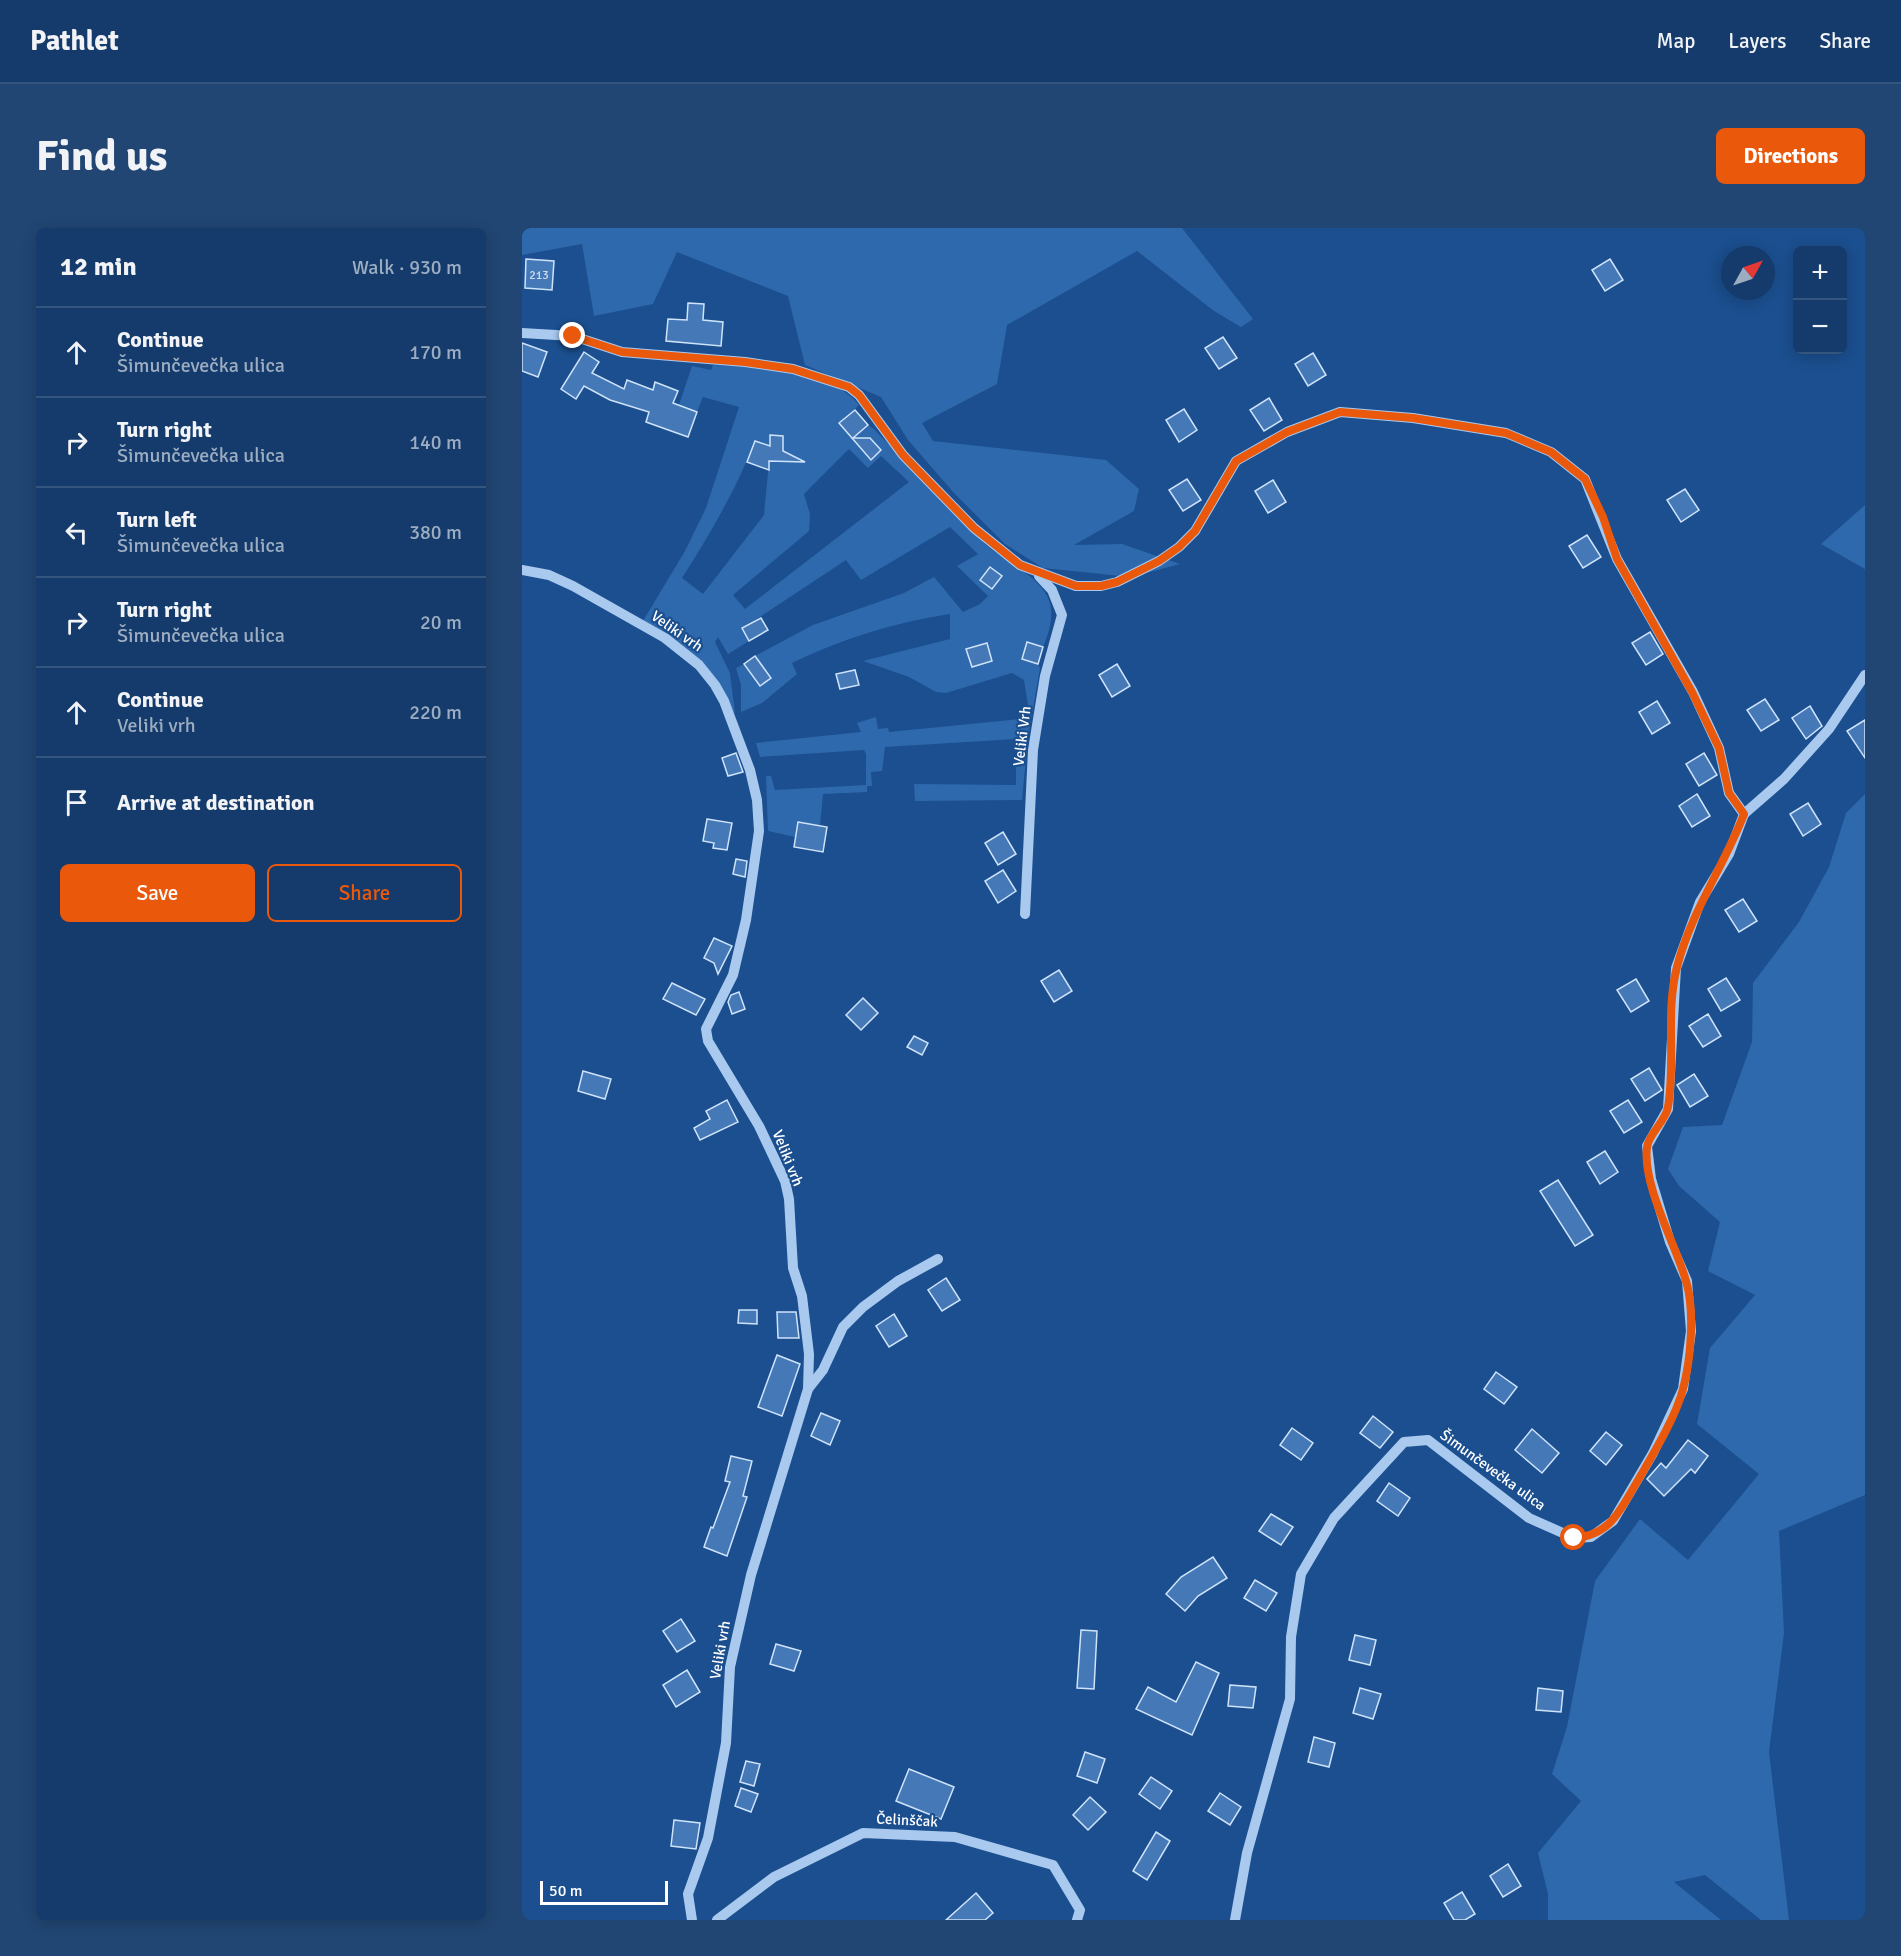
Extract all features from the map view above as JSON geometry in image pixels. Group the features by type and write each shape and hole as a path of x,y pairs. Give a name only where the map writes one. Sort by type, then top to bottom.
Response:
{"street":[{"path":"522,333 573,336 622,352 745,362 793,369 849,387 859,395 903,455 974,528 1020,565 1036,573 1076,586 1101,586 1117,582 1159,561 1179,547 1195,531 1236,461 1287,432 1340,412 1413,418 1506,433 1551,452 1585,479 1603,517 1617,559 1697,702 1719,748 1729,793 1744,814"},
{"name":"Veliki vrh","path":"522,570 549,575 573,585 682,650 715,685 750,770 757,800 759,831 746,920 733,975 706,1029 708,1041 759,1126 785,1181 789,1199 794,1268 806,1314 809,1354 808,1389 751,1575 738,1628 730,1667 726,1743 708,1838 688,1894 692,1920"},
{"name":"Veliki Vrh","path":"1025,914 1033,750 1045,676 1062,615 1052,590 1036,573"},
{"name":"Šimunčevečka ulica","path":"1235,1920 1247,1853 1290,1699 1291,1637 1301,1574 1334,1518 1404,1442 1428,1440 1529,1518 1574,1538 1591,1537 1614,1521 1653,1453 1683,1389 1691,1331 1687,1281 1670,1242 1651,1179 1647,1146 1668,1109 1676,968 1700,902 1729,854 1744,814 1784,779 1829,729 1865,675"},
{"path":"808,1389 823,1370 843,1327 863,1306 898,1281 938,1259"},
{"name":"Čelinščak","path":"717,1920 774,1878 863,1833 955,1837 1053,1865 1080,1910 1077,1920"}],"shaded area":[{"path":"522,228 1182,228 1253,319 1241,327 1214,311 1137,251 1007,325 997,384 922,423 933,441 1106,460 1139,489 1134,511 1074,545 1122,544 1180,564 1131,577 1043,568 1005,544 954,493 908,440 881,397 805,365 788,296 677,252 653,304 594,316 582,244 522,255"},
{"path":"713,365 770,369 813,378 847,394 859,405 840,423 853,438 868,425 874,429 986,545 1026,573 1046,594 1051,614 1046,641 1043,647 1027,642 1022,659 1038,664 1040,668 1028,738 1022,800 915,801 914,784 1016,785 1016,739 885,747 882,771 871,772 872,786 867,786 867,792 823,794 820,826 798,822 795,837 768,831 766,776 771,776 775,790 866,785 866,754 864,750 760,757 756,743 861,732 857,723 876,717 878,729 888,728 889,732 1030,718 1024,680 1012,673 946,693 936,692 909,677 863,661 950,639 950,614 869,632 792,663 797,674 762,703 741,712 741,685 736,668 744,664 760,686 770,678 755,656 813,625 904,593 934,577 963,612 980,604 988,596 957,566 978,554 950,527 861,580 846,560 743,628 749,641 728,654 718,637 715,642 730,673 735,714 716,680 643,621 685,551 706,508 739,407 703,397 697,412 679,405 692,366 711,370","holes":["770,435 783,436 782,461 769,461 764,515 703,594 682,578 722,511 755,441 770,446","849,449 868,468 881,456 909,482 745,609 733,595 809,531 810,514 804,494"]},
{"path":"1865,505 1865,569 1821,544"},
{"path":"1865,794 1865,1495 1779,1531 1784,1633 1769,1752 1789,1920 1761,1920 1705,1875 1674,1882 1721,1920 1548,1920 1548,1894 1538,1853 1581,1801 1552,1774 1567,1727 1595,1581 1640,1519 1688,1560 1759,1474 1697,1424 1710,1348 1755,1295 1708,1271 1720,1222 1679,1186 1668,1169 1683,1127 1722,1125 1752,1042 1753,983 1799,922 1829,867 1846,813"}],"building":[{"path":"526,259 554,261 552,290 525,288"},
{"path":"1610,259 1623,280 1605,291 1592,270"},
{"path":"688,303 704,304 703,320 723,322 721,346 666,341 668,319 687,320"},
{"path":"1223,337 1237,358 1219,369 1205,348"},
{"path":"522,343 547,352 538,377 522,371"},
{"path":"584,352 599,362 592,373 624,389 627,380 653,390 655,382 678,391 673,403 697,412 688,437 646,422 649,412 610,400 584,386 576,399 561,389"},
{"path":"1313,353 1326,375 1308,386 1295,364"},
{"path":"1269,398 1282,420 1264,431 1250,410"},
{"path":"1184,409 1197,430 1179,442 1166,420"},
{"path":"855,410 868,425 853,438 870,438 881,450 871,460 839,423"},
{"path":"770,435 783,436 783,451 805,462 769,461 769,470 747,462 755,441 770,446"},
{"path":"1187,479 1201,500 1183,511 1169,490"},
{"path":"1273,480 1286,502 1268,513 1255,491"},
{"path":"1685,489 1699,510 1681,522 1667,500"},
{"path":"1587,535 1601,557 1583,568 1569,546"},
{"path":"990,567 1002,576 992,589 980,580"},
{"path":"761,618 768,630 749,641 742,628"},
{"path":"1650,632 1663,654 1646,665 1632,643"},
{"path":"1027,642 1043,647 1038,664 1022,659"},
{"path":"987,643 992,661 972,667 966,649"},
{"path":"755,656 771,678 760,686 744,664"},
{"path":"1117,664 1130,686 1112,697 1099,675"},
{"path":"855,670 859,685 840,689 836,674"},
{"path":"1765,699 1779,720 1761,731 1747,710"},
{"path":"1657,701 1670,723 1652,734 1639,712"},
{"path":"1810,706 1822,726 1806,739 1792,718"},
{"path":"1865,720 1865,758 1847,731"},
{"path":"736,753 743,772 728,776 722,758"},
{"path":"1704,753 1717,775 1699,786 1686,764"},
{"path":"1697,794 1710,816 1692,827 1679,806"},
{"path":"1808,803 1821,824 1803,836 1790,814"},
{"path":"707,819 732,823 727,850 713,848 714,843 703,841"},
{"path":"798,822 827,827 823,852 794,847"},
{"path":"1003,832 1016,854 998,865 985,843"},
{"path":"736,859 747,861 745,877 733,874"},
{"path":"1003,870 1016,891 998,903 985,881"},
{"path":"1743,899 1757,921 1739,932 1725,910"},
{"path":"714,938 732,946 718,974 714,963 704,958"},
{"path":"1059,970 1072,991 1054,1002 1041,981"},
{"path":"1726,978 1740,1000 1721,1011 1708,989"},
{"path":"1636,979 1649,1001 1631,1012 1617,990"},
{"path":"672,983 705,999 696,1015 663,999"},
{"path":"739,992 745,1009 732,1014 728,1002 731,995"},
{"path":"863,998 878,1013 861,1030 846,1015"},
{"path":"1708,1014 1721,1036 1703,1047 1689,1026"},
{"path":"914,1036 928,1043 922,1055 907,1047"},
{"path":"1649,1068 1662,1090 1645,1101 1631,1079"},
{"path":"583,1071 611,1079 605,1099 578,1091"},
{"path":"1694,1074 1708,1096 1690,1107 1677,1085"},
{"path":"727,1100 738,1122 700,1140 694,1128 710,1119 706,1111"},
{"path":"1628,1100 1642,1122 1624,1133 1610,1111"},
{"path":"1605,1151 1618,1172 1600,1184 1587,1162"},
{"path":"1558,1180 1593,1235 1575,1246 1540,1191"},
{"path":"946,1278 960,1300 942,1311 928,1290"},
{"path":"739,1310 757,1310 757,1324 738,1323"},
{"path":"777,1312 796,1312 799,1338 778,1338"},
{"path":"894,1314 907,1336 889,1347 876,1326"},
{"path":"777,1355 800,1364 782,1416 758,1407"},
{"path":"1496,1372 1517,1387 1504,1404 1484,1389"},
{"path":"821,1413 840,1421 830,1445 811,1436"},
{"path":"1373,1416 1393,1432 1380,1448 1360,1433"},
{"path":"1292,1428 1313,1443 1301,1460 1280,1445"},
{"path":"1532,1429 1559,1453 1542,1473 1515,1450"},
{"path":"1606,1432 1622,1445 1606,1465 1590,1451"},
{"path":"1688,1440 1708,1456 1695,1473 1691,1469 1664,1496 1647,1479 1661,1463 1666,1468"},
{"path":"731,1456 752,1461 743,1496 747,1497 727,1556 704,1547 730,1482 725,1481"},
{"path":"1389,1483 1410,1498 1398,1516 1377,1501"},
{"path":"1271,1514 1293,1527 1281,1545 1259,1531"},
{"path":"1213,1557 1227,1578 1198,1596 1185,1611 1166,1594 1181,1577"},
{"path":"1255,1580 1277,1593 1266,1611 1244,1598"},
{"path":"681,1619 695,1641 677,1652 663,1631"},
{"path":"1081,1630 1097,1631 1094,1689 1077,1688"},
{"path":"1355,1635 1376,1640 1370,1665 1349,1660"},
{"path":"776,1644 801,1651 794,1671 770,1664"},
{"path":"1196,1662 1219,1673 1192,1735 1136,1709 1148,1687 1176,1702"},
{"path":"687,1670 700,1692 676,1707 663,1685"},
{"path":"1230,1685 1256,1687 1253,1708 1228,1706"},
{"path":"1360,1688 1381,1694 1373,1719 1353,1713"},
{"path":"1538,1688 1563,1691 1561,1712 1536,1710"},
{"path":"1314,1737 1335,1743 1329,1767 1308,1762"},
{"path":"1085,1752 1105,1759 1097,1783 1077,1776"},
{"path":"746,1761 760,1764 754,1786 740,1782"},
{"path":"909,1769 954,1787 941,1819 896,1801"},
{"path":"1151,1777 1172,1791 1160,1809 1139,1794"},
{"path":"741,1788 758,1794 751,1812 735,1806"},
{"path":"1220,1793 1241,1807 1230,1825 1208,1811"},
{"path":"1090,1797 1106,1812 1088,1830 1073,1815"},
{"path":"674,1820 700,1823 696,1849 671,1846"},
{"path":"1156,1832 1170,1841 1147,1880 1133,1871"},
{"path":"1508,1864 1521,1886 1503,1897 1490,1876"},
{"path":"1462,1892 1475,1914 1465,1920 1454,1920 1444,1903"},
{"path":"976,1893 993,1913 985,1920 946,1920"}],"route":[{"path":"573,336 622,352 745,362 793,369 828,378 849,387 859,395 903,455 974,528 1020,565 1036,573 1076,586 1101,586 1117,582 1159,561 1179,547 1195,531 1236,461 1260,445 1287,432 1340,412 1413,418 1506,433 1551,452 1585,479 1603,517 1617,559 1692,692 1719,748 1729,793 1744,814 1729,854 1700,902 1676,968 1671,1019 1668,1109 1647,1146 1651,1179 1670,1242 1687,1281 1691,1331 1683,1389 1653,1453 1614,1521 1591,1537 1574,1538"}]}
